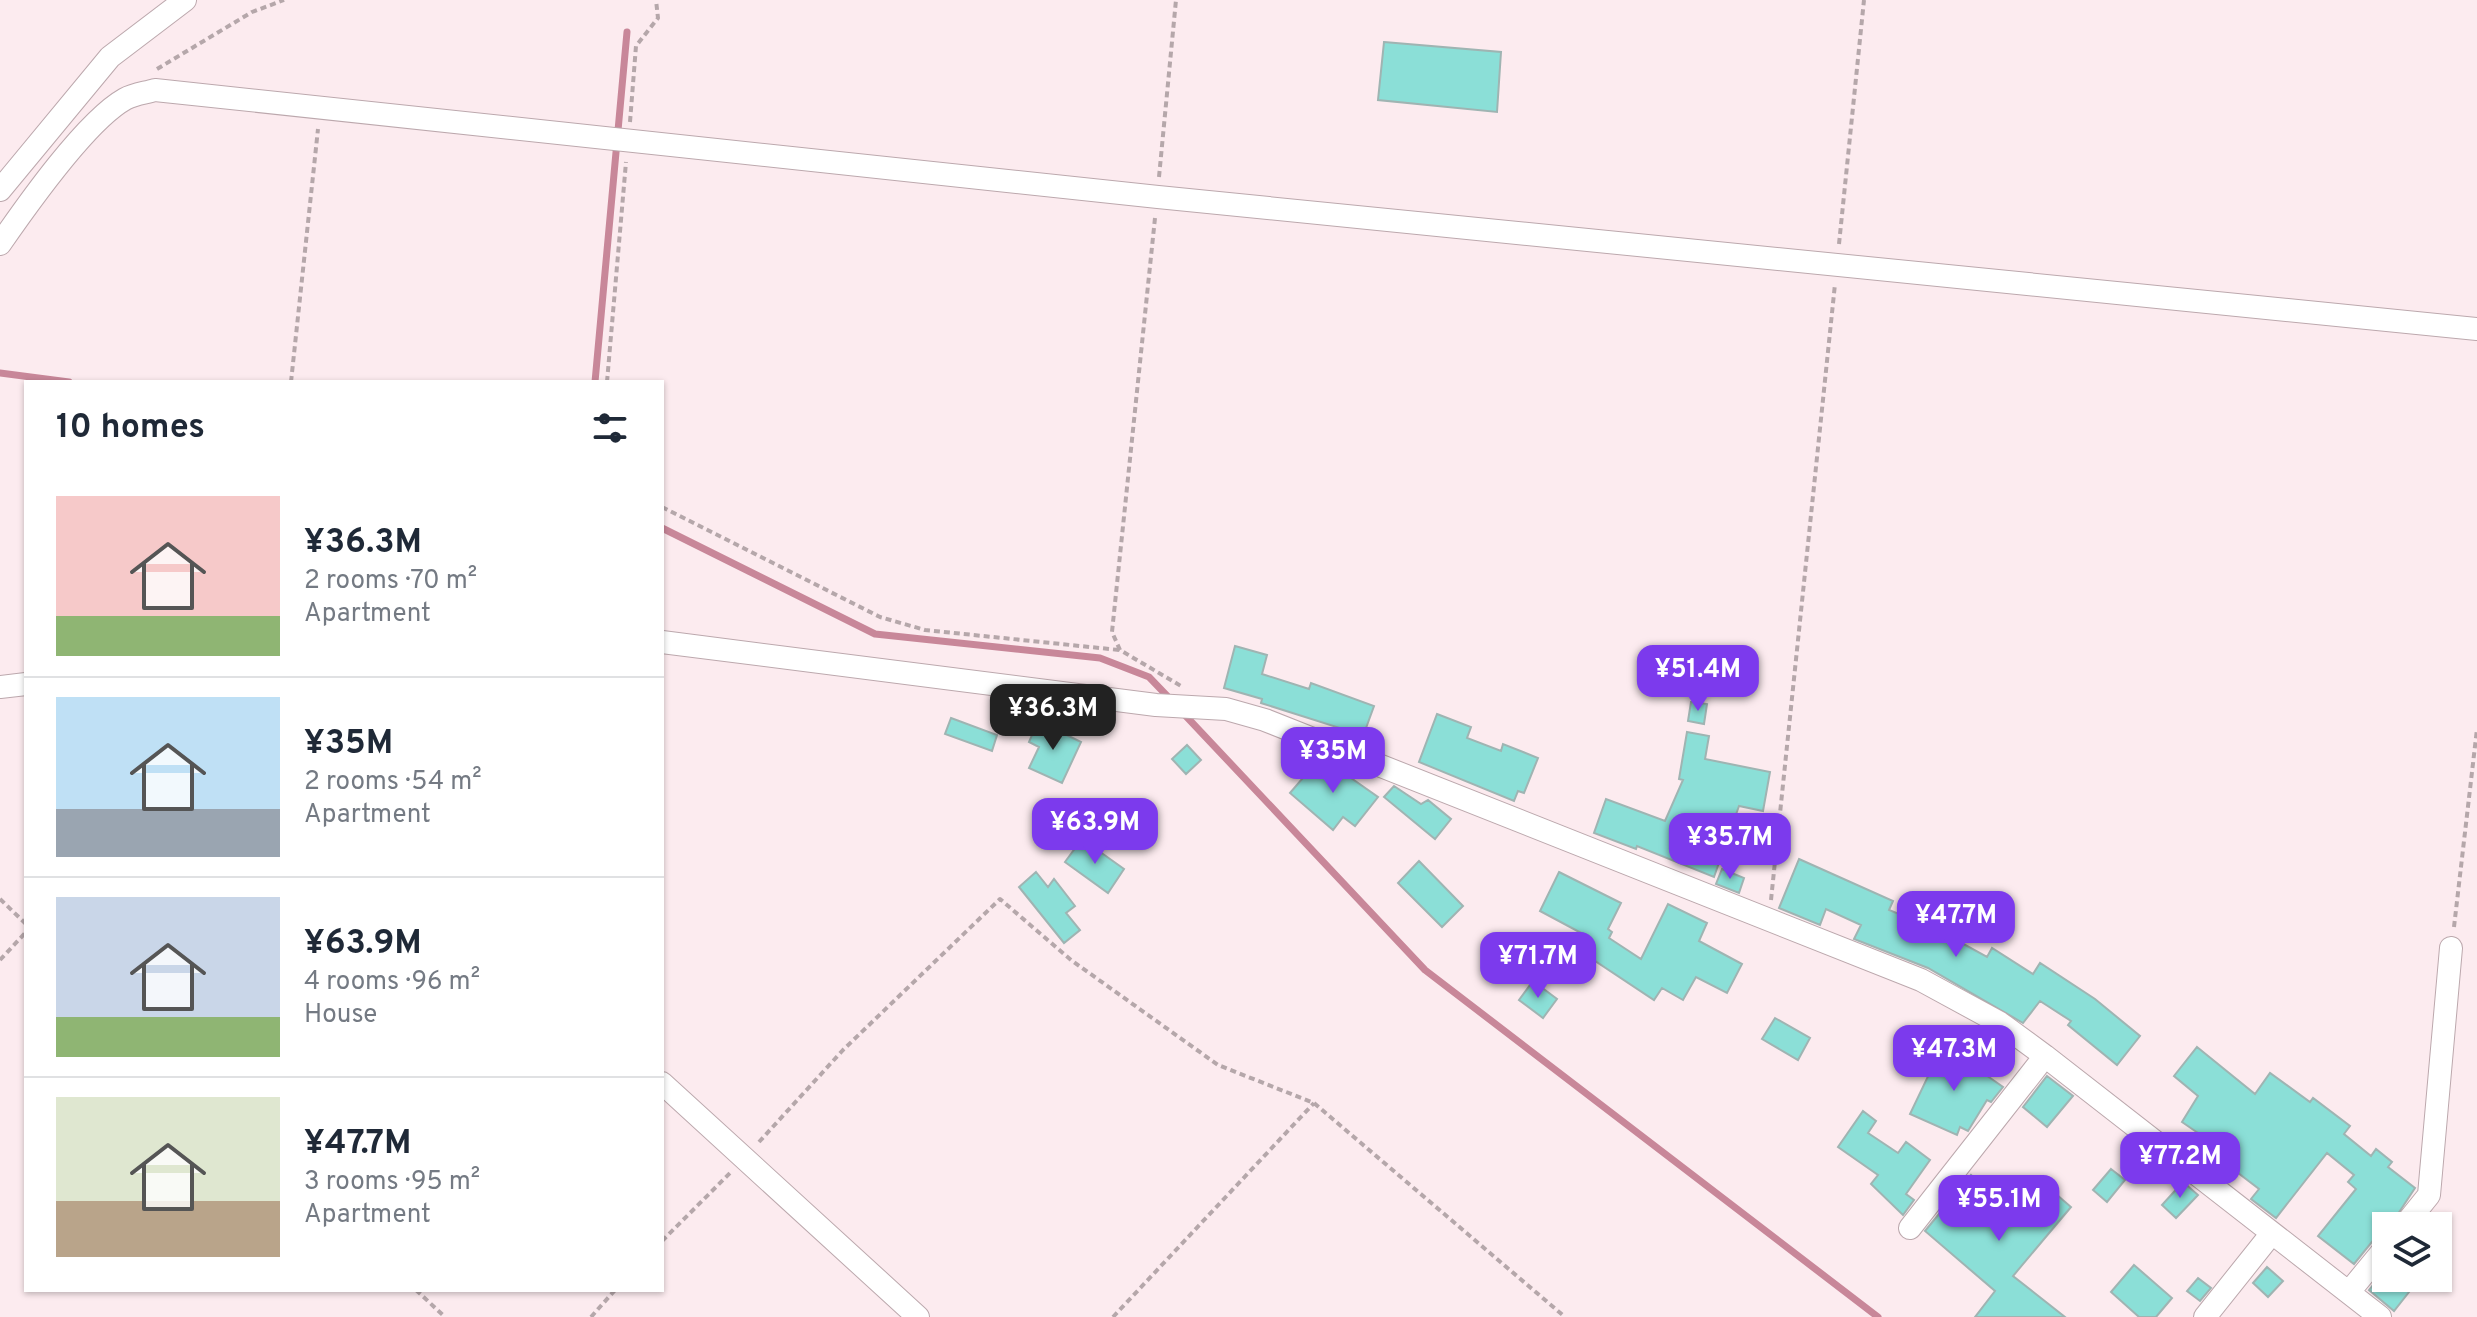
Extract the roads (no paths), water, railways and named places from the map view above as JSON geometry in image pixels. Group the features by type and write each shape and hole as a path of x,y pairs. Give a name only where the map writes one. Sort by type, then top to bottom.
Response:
{"street":[{"path":"0,190 110,57 185,0"},
{"path":"0,244 31,199 106,112 128,98 155,90 1837,267 2477,329"},
{"path":"664,642 1156,705 1226,709 1265,720 1921,980 2000,1023 2045,1056 2380,1317"},
{"path":"0,687 24,684"},
{"path":"2415,1212 2429,1195 2451,948"},
{"path":"1910,1228 2045,1056"},
{"path":"664,1085 918,1317"},
{"path":"2205,1317 2272,1233"},
{"path":"2349,1292 2372,1264"}],"waterway":[{"path":"595,380 627,32"},
{"path":"0,373 54,380"},
{"path":"664,529 875,634 1100,658 1149,677 1172,701"},
{"path":"1183,713 1425,970 1878,1317"}]}
